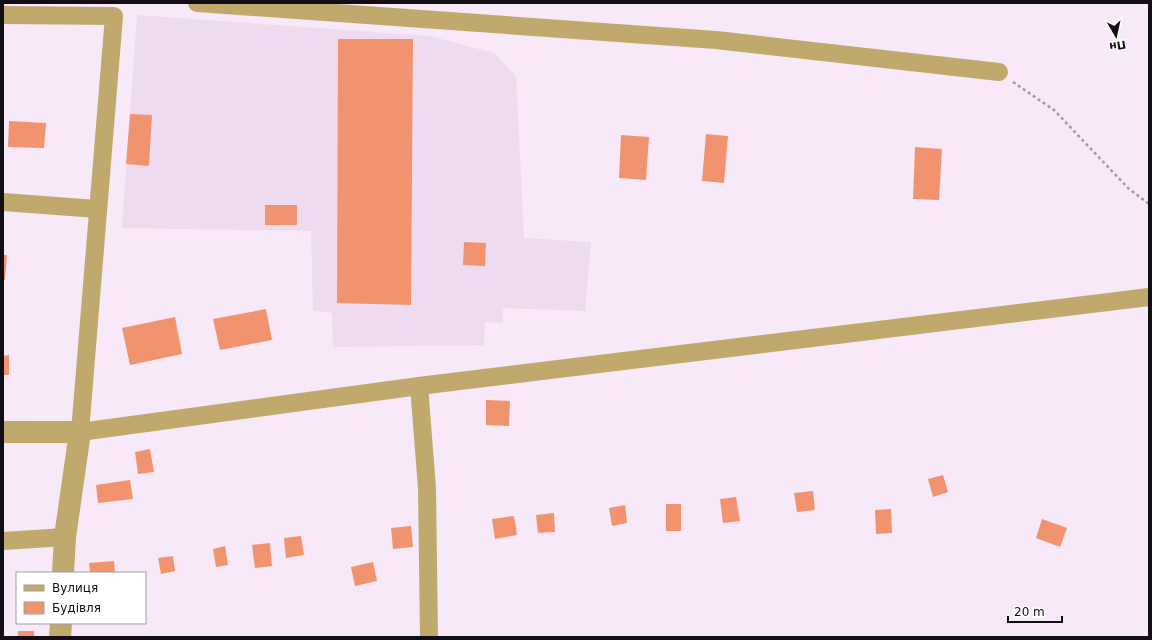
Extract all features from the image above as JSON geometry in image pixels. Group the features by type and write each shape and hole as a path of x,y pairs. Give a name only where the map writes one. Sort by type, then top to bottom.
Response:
{"street":[{"path":"197,3 716,40 999,72"},
{"path":"3,15 110,10 80,432 65,537 63,572"},
{"path":"3,202 97,209"},
{"path":"3,432 80,432 419,386 1149,297"},
{"path":"419,386 427,488 429,637"},
{"path":"3,541 65,537"},
{"path":"60,624 60,637"}],"path":[{"path":"999,72 1054,110 1128,188 1149,204"}],"shaded area":[{"path":"137,15 430,36 494,53 516,76 524,238 591,242 585,311 503,308 503,323 485,322 484,345 333,347 332,313 313,311 311,231 122,228"}],"building":[{"path":"338,39 413,39 411,305 337,303"},
{"path":"130,114 152,115 149,166 126,164"},
{"path":"9,121 46,123 44,148 8,147"},
{"path":"706,134 728,136 724,183 702,181"},
{"path":"621,135 649,137 646,180 619,178"},
{"path":"915,147 942,149 939,200 913,199"},
{"path":"265,205 297,205 297,225 265,225"},
{"path":"464,242 486,243 485,266 463,265"},
{"path":"3,255 7,255 5,280 3,280"},
{"path":"266,309 272,340 220,350 213,319"},
{"path":"175,317 182,354 130,365 122,328"},
{"path":"9,355 9,375 3,375 3,356"},
{"path":"486,400 510,401 509,426 486,425"},
{"path":"150,449 154,472 138,474 135,452"},
{"path":"943,475 948,492 933,497 928,479"},
{"path":"130,480 133,499 98,503 96,485"},
{"path":"813,491 815,510 797,512 794,493"},
{"path":"736,497 740,521 723,523 720,499"},
{"path":"666,504 681,504 681,531 666,531"},
{"path":"625,505 627,523 612,526 609,508"},
{"path":"891,509 892,533 876,534 875,510"},
{"path":"554,513 555,532 538,533 536,515"},
{"path":"514,516 517,535 495,539 492,519"},
{"path":"1042,519 1067,528 1060,547 1036,538"},
{"path":"411,526 413,547 393,549 391,528"},
{"path":"301,536 304,555 286,558 284,538"},
{"path":"270,543 272,566 255,568 252,545"},
{"path":"225,546 228,565 216,567 213,549"},
{"path":"173,556 175,571 161,574 158,558"},
{"path":"114,561 115,572 90,572 89,563"},
{"path":"373,562 377,581 355,586 351,567"},
{"path":"18,631 34,631 34,637 18,637"}]}
